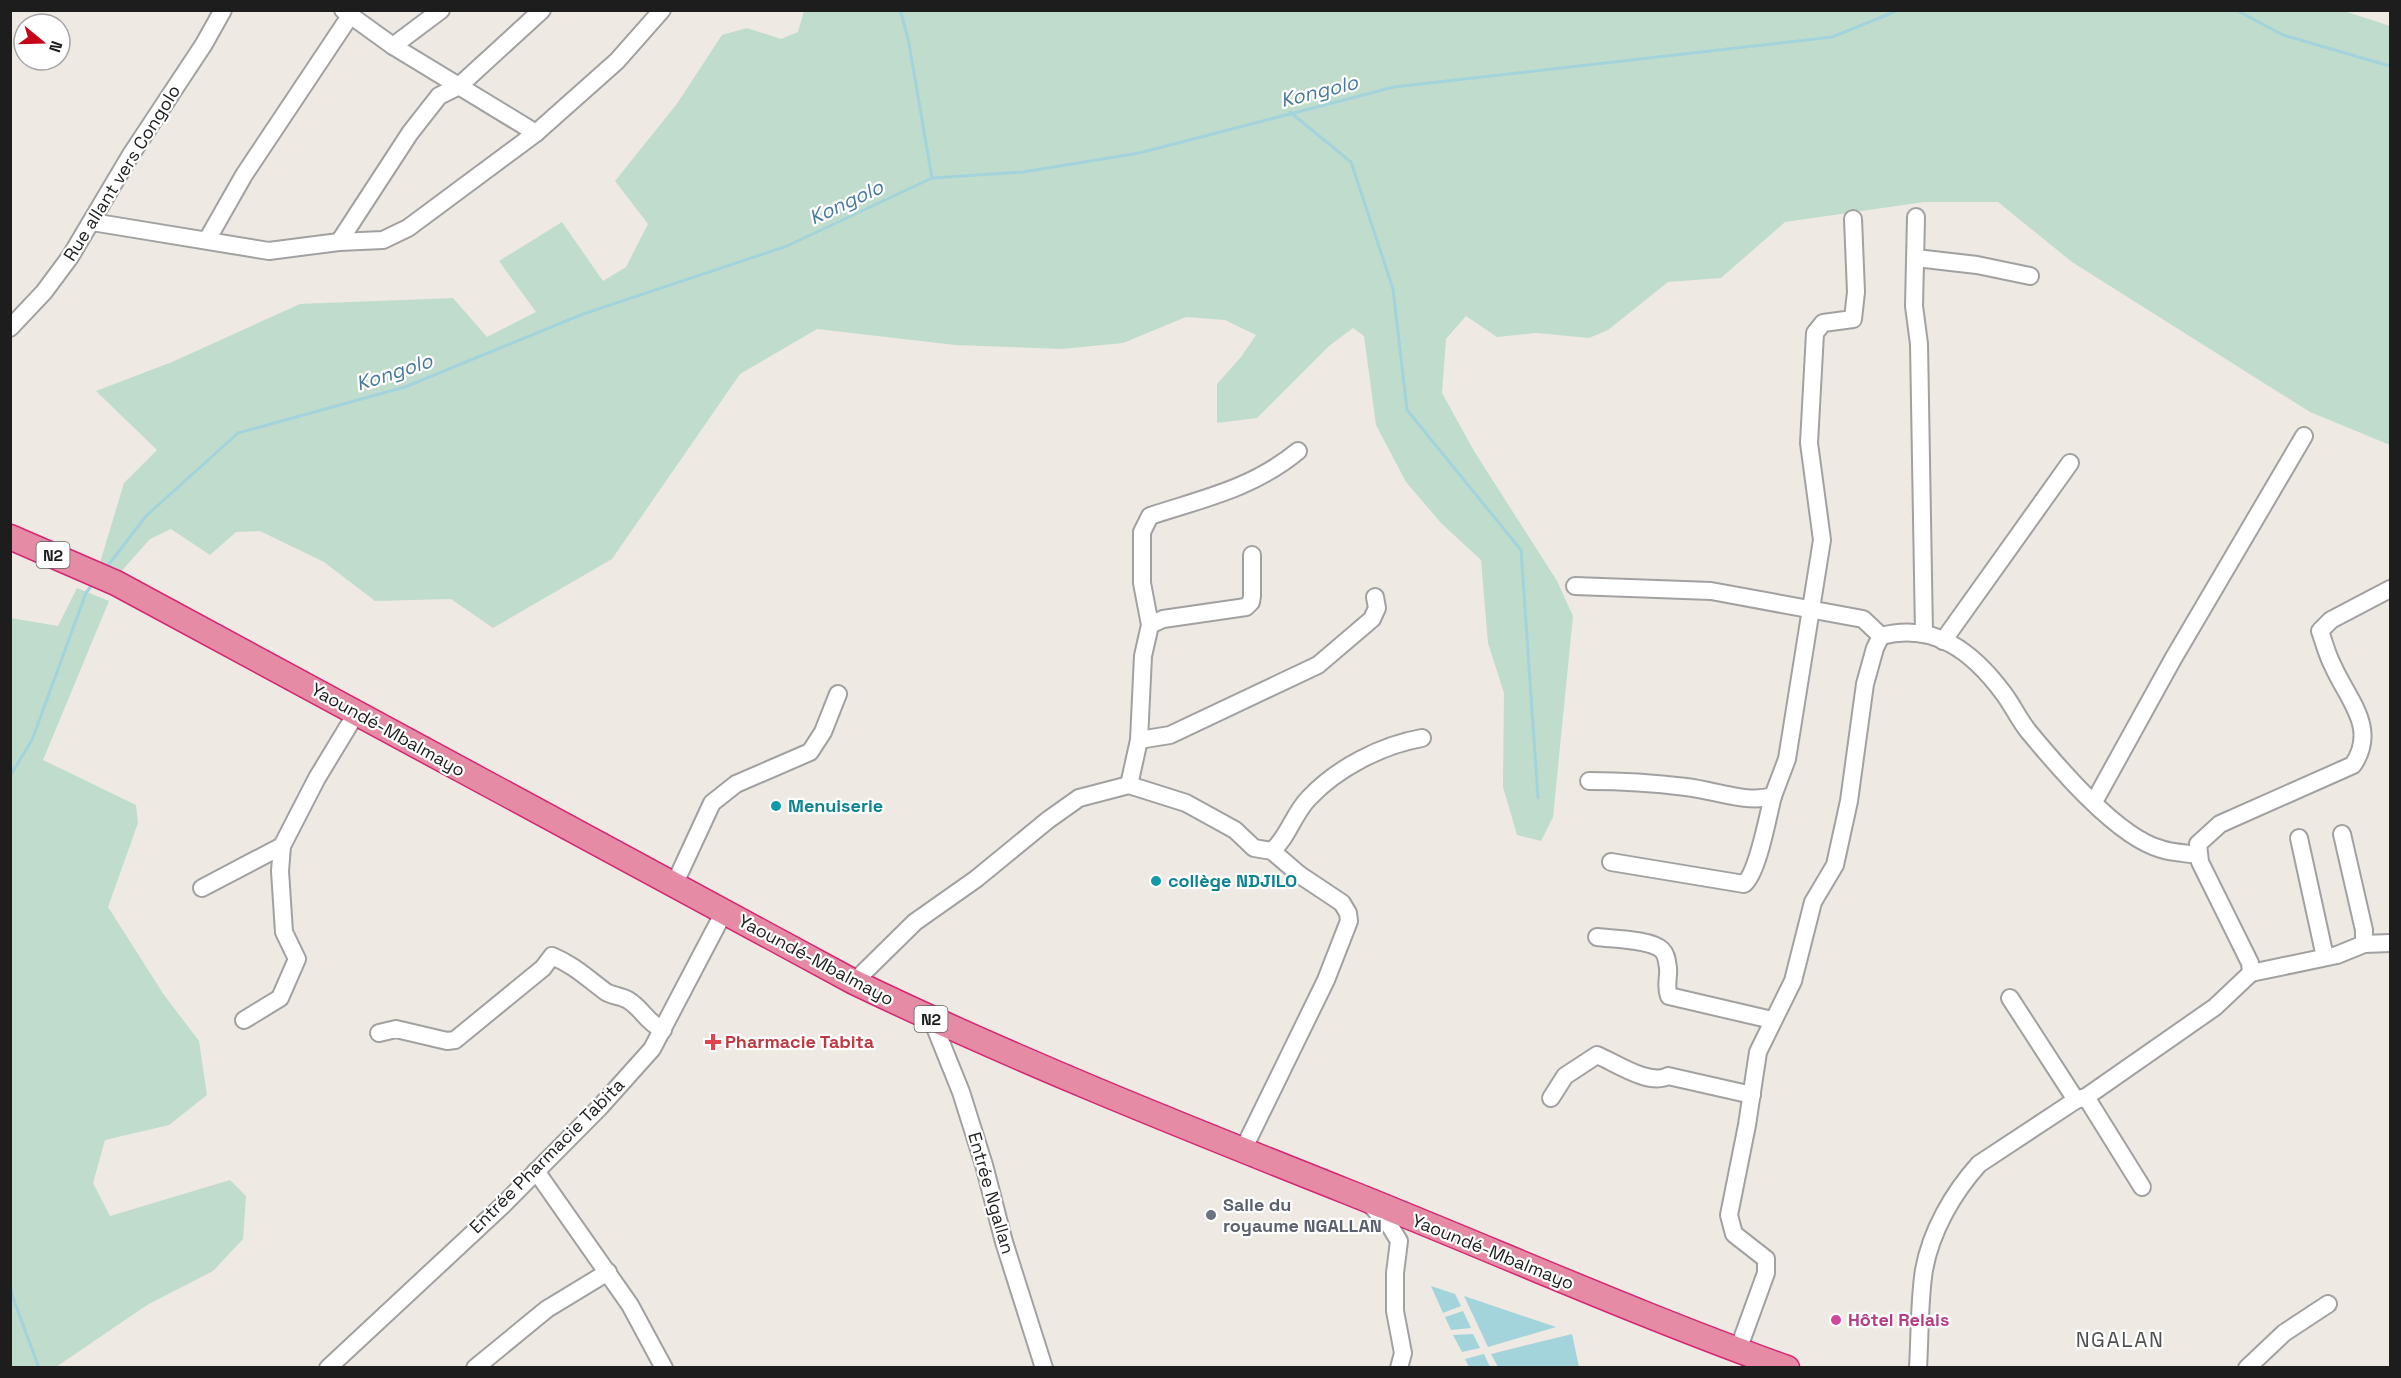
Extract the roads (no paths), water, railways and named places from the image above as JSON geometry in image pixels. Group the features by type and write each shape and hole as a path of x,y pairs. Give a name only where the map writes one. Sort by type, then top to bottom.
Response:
{"highway":[{"name":"Yaoundé-Mbalmayo","path":"10,537 105,579 357,712 854,982 932,1020 1242,1152 1787,1368"}],"street":[{"name":"Rue allant vers Congolo","path":"10,328 51,283 92,222 130,156 204,44 223,10"},
{"path":"393,46 441,10"},
{"path":"339,242 410,133 439,96 459,86 542,10"},
{"path":"92,222 269,251 339,242 383,240 395,236 536,133 616,61 662,10"},
{"path":"207,240 244,175 346,13 393,46 536,133"},
{"path":"1917,217 1914,306 1919,344 1924,633"},
{"path":"1611,861 1744,884 1755,863 1773,796 1787,759 1813,609 1822,540 1809,443 1815,333 1823,323 1853,319 1856,292 1853,219"},
{"path":"1916,258 1977,265 2030,276"},
{"path":"2094,802 2173,659 2304,436"},
{"path":"1129,784 1138,740 1143,656 1150,625 1142,573 1142,531 1150,516 1251,483 1275,470 1298,451"},
{"path":"1943,641 2070,463"},
{"path":"1150,625 1163,619 1246,608 1252,596 1252,555"},
{"path":"1575,586 1712,591 1863,619 1881,636"},
{"path":"2251,973 2250,963 2198,855 2198,843 2220,824 2354,765 2364,748 2363,735 2352,699 2333,666 2320,631 2331,620 2391,589"},
{"path":"1138,740 1170,735 1318,665 1372,619 1377,608 1375,597"},
{"path":"1881,636 1900,632 1924,633 1978,661 2006,695 2027,730 2094,802 2126,830 2160,849 2198,855"},
{"path":"1738,1350 1766,1273 1766,1259 1734,1234 1729,1215 1758,1052 1793,981 1813,902 1835,866 1849,801 1866,684 1875,648 1881,636"},
{"path":"674,885 712,803 736,784 810,752 823,732 838,694"},
{"path":"244,1020 280,998 297,958 284,932 280,871 282,846 317,778 357,712"},
{"path":"1272,851 1309,798 1329,781 1353,764 1399,742 1422,738"},
{"path":"1589,781 1688,787 1761,800 1773,796"},
{"path":"854,982 915,922 976,879 1048,820 1079,798 1129,784 1186,803 1235,830 1254,848 1272,851 1300,875 1342,903 1348,913 1348,921 1326,980 1242,1152"},
{"path":"2342,834 2364,930 2364,944"},
{"path":"2299,838 2325,957"},
{"path":"202,888 282,846"},
{"name":"Entrée Pharmacie Tabita","path":"328,1368 536,1171 600,1107 651,1049 724,912"},
{"path":"1597,937 1644,943 1660,948 1665,954 1668,972 1666,989 1669,996 1772,1020"},
{"path":"1918,1368 1924,1270 1939,1227 1951,1202 1979,1164 2215,1007 2251,973 2325,957 2364,944 2391,943"},
{"path":"379,1033 396,1029 447,1041 455,1040 543,968 552,956 571,963 609,994 627,1000 643,1013 648,1022 663,1030"},
{"path":"2010,998 2142,1187"},
{"name":"Entrée Ngallan","path":"932,1020 961,1092 984,1165 1004,1242 1044,1368"},
{"path":"1551,1098 1565,1076 1597,1055 1650,1078 1661,1080 1668,1076 1752,1095"},
{"path":"536,1171 608,1272 664,1368"},
{"path":"1364,1199 1390,1226 1399,1242 1395,1273 1395,1311 1403,1353 1399,1368"},
{"path":"475,1368 547,1309 608,1272"},
{"path":"2247,1368 2284,1333 2328,1304"}],"water":[{"path":"1431,1286 1455,1294 1461,1306 1443,1313"},
{"path":"1464,1296 1556,1327 1488,1347"},
{"path":"1463,1311 1471,1328 1451,1330 1445,1317"},
{"path":"1473,1334 1480,1348 1462,1352 1453,1335"},
{"path":"1572,1334 1579,1367 1498,1367 1491,1354"},
{"path":"1484,1354 1490,1367 1469,1367 1465,1359"}],"waterway":[{"path":"900,10 908,38 932,178"},
{"name":"Kongolo","path":"106,568 146,516 238,433 405,387 583,314 787,246 932,178 1023,172 1139,153 1394,87 1832,37 1899,10"},
{"name":"Kongolo","path":"2236,10 2283,35 2390,66"},
{"path":"1290,112 1351,162 1393,289 1407,410 1521,550 1538,798"},
{"name":"Kongolo","path":"10,776 32,740 86,593 94,582"},
{"path":"10,1281 12,1295 39,1368"}],"place":[{"name":"Menuiserie","path":"776,806"},
{"name":"collège NDJILO","path":"1156,881"},
{"name":"Pharmacie Tabita","path":"713,1042"},
{"name":"Salle du royaume NGALLAN","path":"1211,1215"},
{"name":"Hôtel Relais","path":"1836,1320"}],"district":[{"name":"NGALAN","path":"2120,1340"}]}
